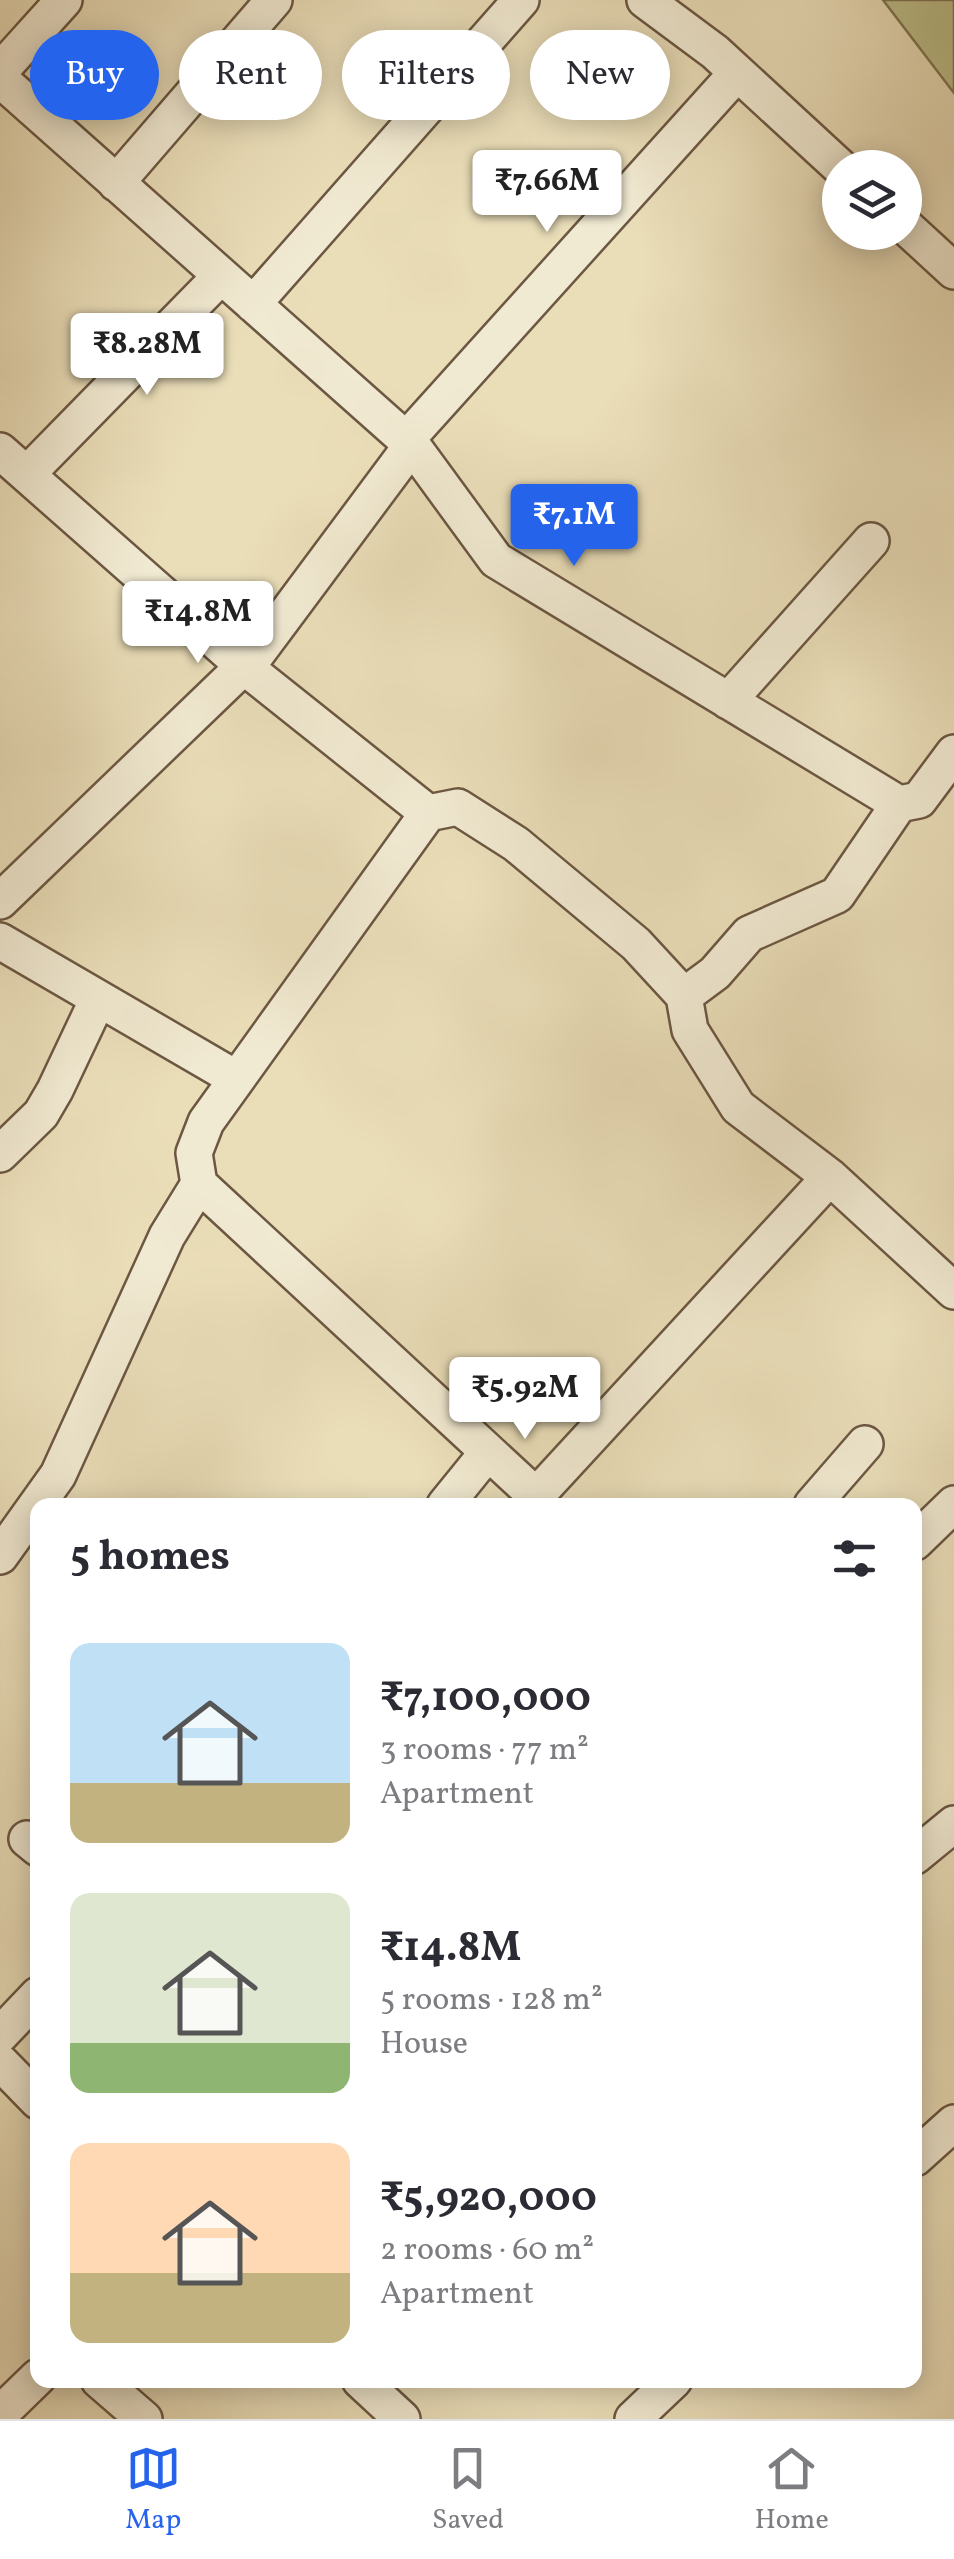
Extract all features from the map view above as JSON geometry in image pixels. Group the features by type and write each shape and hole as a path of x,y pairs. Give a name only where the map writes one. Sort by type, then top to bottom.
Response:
{"street":[{"path":"0,71 64,0"},
{"path":"116,183 274,0"},
{"path":"253,304 522,0"},
{"path":"645,0 715,52 822,150"},
{"path":"0,901 246,668 409,442 737,72"},
{"path":"0,79 409,442 496,560 899,804 919,800 954,753"},
{"path":"922,242 954,271"},
{"path":"27,474 221,276"},
{"path":"0,450 246,668 428,814"},
{"path":"728,701 871,542"},
{"path":"684,996 714,972 749,934 837,895 899,804"},
{"path":"830,1177 536,1496 199,1184 194,1153 206,1122 428,814 458,807 516,844 636,944 684,996 690,1030 738,1107 830,1177 954,1291"},
{"path":"0,940 237,1079"},
{"path":"0,1154 41,1114 98,999"},
{"path":"42,1498 58,1475 167,1236 199,1184"},
{"path":"818,1498 865,1444"},
{"path":"451,1498 488,1452"},
{"path":"922,1535 954,1504"},
{"path":"0,1556 30,1514"},
{"path":"922,1850 954,1824"},
{"path":"0,2035 30,2003"},
{"path":"0,2062 30,2093"},
{"path":"922,2152 954,2123"},
{"path":"0,2414 30,2385"},
{"path":"109,2388 144,2419"},
{"path":"369,2388 402,2419"},
{"path":"633,2419 666,2388"}],"green space":[{"path":"883,0 954,0 954,93"}]}
